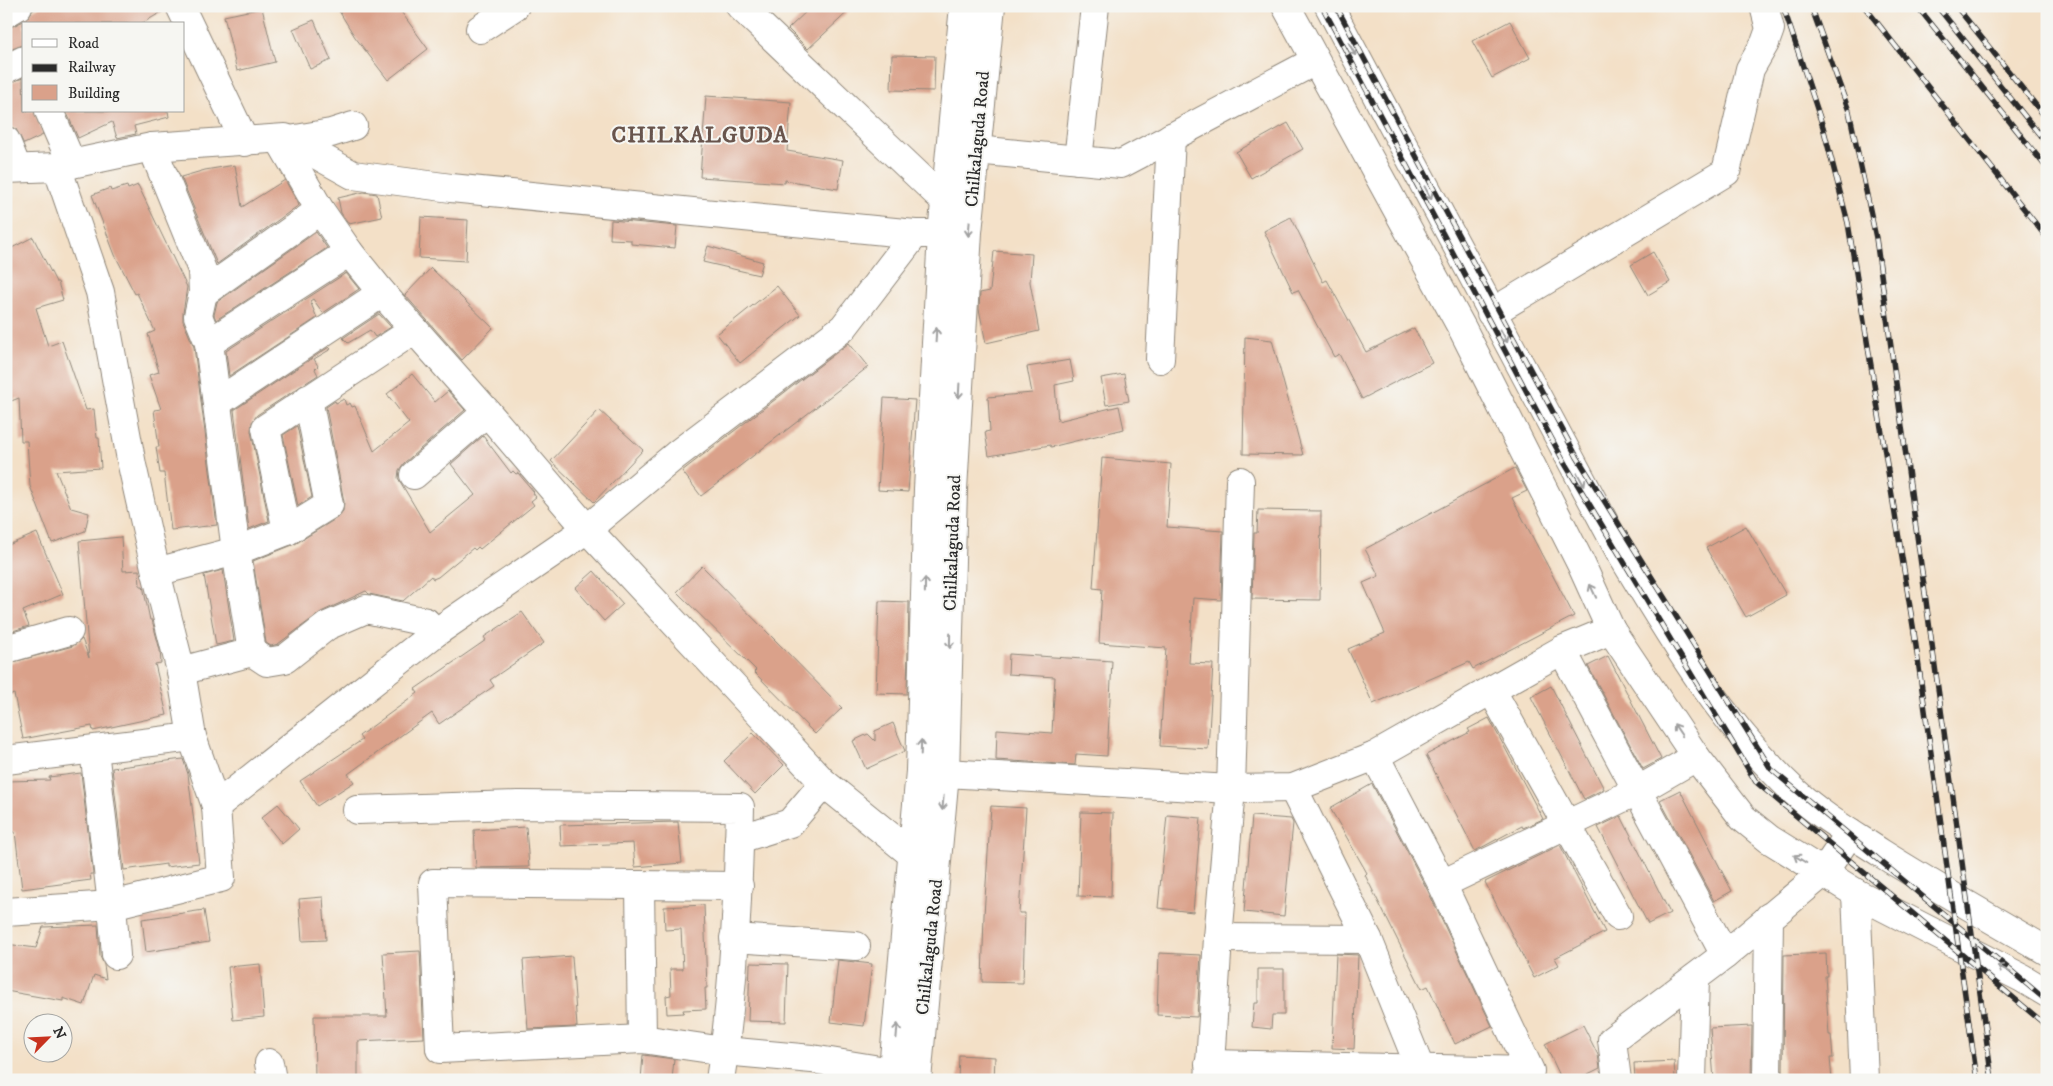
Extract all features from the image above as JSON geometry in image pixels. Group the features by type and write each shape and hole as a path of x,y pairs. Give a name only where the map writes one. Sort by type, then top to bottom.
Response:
{"street":[{"path":"6,12 18,6"},
{"path":"180,6 245,142"},
{"path":"480,29 515,6"},
{"path":"740,6 945,201"},
{"name":"Chilkalaguda Road","path":"900,1077 913,855 920,771 928,489 942,234 964,6"},
{"name":"Chilkalaguda Road","path":"900,1077 945,773 953,490 968,232 990,6"},
{"path":"1078,160 1095,6"},
{"path":"1286,6 1463,330 1581,564 1612,630 1696,757 1743,818 1769,840 1856,893 2022,978 2047,993"},
{"path":"1329,6 1620,552 1660,619 1699,678 1744,740 1796,792 1850,834 1904,868 2047,951"},
{"path":"1491,313 1726,172 1750,69 1765,43 1770,29 1764,6"},
{"path":"976,150 1121,164 1314,60"},
{"path":"6,68 22,61"},
{"path":"6,912 112,905 221,878 216,806 192,736 181,671 132,465 100,292 49,112"},
{"path":"6,142 12,169 65,165 152,147 285,139 332,132 354,126"},
{"path":"1160,359 1171,137"},
{"path":"285,139 320,210 349,252 382,293 587,529 824,783 913,855"},
{"path":"285,139 354,175 451,188 916,234 942,234"},
{"path":"152,147 202,270 203,293 198,316 209,344 236,551 252,652 267,662 285,659 327,626 366,609 426,622 435,633"},
{"path":"203,293 320,210"},
{"path":"216,806 435,633 587,529 676,455 843,328 916,234"},
{"path":"209,344 349,252"},
{"path":"218,402 382,293"},
{"path":"287,531 266,428 414,330"},
{"path":"156,572 236,551 287,531 329,505 308,399"},
{"path":"414,475 487,412"},
{"path":"1240,481 1231,789 1209,1072 1420,1068 1530,1071 1442,884 1375,756"},
{"path":"945,773 1231,789 1293,788 1375,756 1562,650 1612,630"},
{"path":"6,649 69,631"},
{"path":"1562,650 1725,955"},
{"path":"181,671 252,652"},
{"path":"1492,691 1618,916"},
{"path":"6,759 94,750 192,736"},
{"path":"94,750 116,956"},
{"path":"1442,884 1637,791 1696,757"},
{"path":"739,839 790,823 824,783"},
{"path":"1293,788 1368,939 1420,1068"},
{"path":"357,810 519,805 740,807 739,886 720,1080"},
{"path":"1617,1080 1612,1040 1725,955 1823,874 1850,834"},
{"path":"739,886 433,883 440,1049 642,1038 724,1051 811,1070 900,1077"},
{"path":"640,885 642,1038"},
{"path":"1856,893 1864,1080"},
{"path":"1767,1080 1769,917"},
{"path":"734,938 856,946"},
{"path":"1218,938 1368,939"},
{"path":"1692,1080 1695,978"}],"building":[{"path":"41,6 165,6 165,10 144,22 22,22 22,46 6,51 6,29 26,20 33,10"},
{"path":"336,6 397,6 428,49 388,80 355,37"},
{"path":"812,6 854,6 808,49 788,29"},
{"path":"262,8 275,62 237,71 224,16"},
{"path":"314,20 331,60 310,69 293,29"},
{"path":"1510,21 1530,58 1492,78 1472,41"},
{"path":"892,55 935,56 934,91 891,90"},
{"path":"22,78 22,112 34,112 43,135 24,144 16,129 8,126 6,122 6,84"},
{"path":"706,96 791,102 787,151 843,160 838,189 785,180 785,183 700,177"},
{"path":"66,112 168,112 169,117 134,126 136,134 117,138 112,122 78,138"},
{"path":"1288,123 1303,149 1251,178 1236,152"},
{"path":"235,165 242,207 285,180 299,205 217,264 181,177 205,170"},
{"path":"138,185 187,287 183,321 194,347 217,525 171,530 164,473 160,473 156,447 159,447 154,410 161,409 149,375 159,372 148,334 155,331 137,293 135,294 115,255 92,195 110,188 111,191 127,186 128,189"},
{"path":"364,192 377,194 382,217 349,224 341,213 338,198"},
{"path":"421,217 468,220 466,261 419,258"},
{"path":"1291,217 1323,282 1327,280 1366,352 1414,328 1432,363 1362,399 1339,354 1334,357 1298,290 1293,292 1264,231"},
{"path":"611,220 677,226 675,248 631,244 631,240 610,239"},
{"path":"316,232 327,248 216,320 214,315 217,302"},
{"path":"33,237 56,282 58,282 63,300 36,308 48,346 62,341 86,410 94,409 97,438 99,438 101,468 56,471 71,508 89,513 85,531 52,543 30,486 27,441 21,441 19,398 6,403 6,251"},
{"path":"708,246 763,262 759,275 703,262"},
{"path":"994,251 1032,254 1030,282 1039,331 986,343 979,309 980,293 990,291"},
{"path":"1653,252 1670,282 1648,295 1631,265"},
{"path":"431,268 493,328 462,360 405,295"},
{"path":"346,273 359,289 323,313 313,299 310,301 317,318 229,376 226,351"},
{"path":"777,286 800,315 740,363 717,334"},
{"path":"379,314 391,327 375,337 370,330 348,343 343,338"},
{"path":"1245,337 1272,340 1303,455 1243,454"},
{"path":"849,343 868,367 701,496 682,471"},
{"path":"329,347 331,349 314,359 318,366 315,369 318,375 257,415 252,422 251,431 269,521 249,529 234,410"},
{"path":"1070,360 1074,381 1055,385 1058,421 1119,406 1124,429 1051,447 1050,445 989,456 985,432 990,431 988,397 1032,393 1027,367"},
{"path":"412,374 435,402 448,391 465,410 404,463 399,470 398,478 430,532 475,495 451,464 483,436 511,473 513,471 516,474 518,473 534,492 536,497 531,501 534,505 480,549 478,547 475,550 473,548 438,577 433,579 431,576 403,601 369,594 366,591 321,612 278,644 271,646 266,643 253,561 295,544 337,518 343,511 344,502 326,407 335,401 336,403 344,399 346,405 350,403 352,407 355,406 374,451 409,423 387,394"},
{"path":"1124,374 1129,401 1106,405 1101,378"},
{"path":"884,398 915,400 908,492 878,490"},
{"path":"599,410 643,450 594,502 551,461"},
{"path":"297,426 312,497 298,506 283,435"},
{"path":"1102,458 1171,464 1167,527 1223,531 1221,600 1193,598 1189,663 1213,664 1208,749 1160,746 1166,648 1099,643 1102,589 1093,588"},
{"path":"1515,468 1527,491 1512,498 1574,616 1473,669 1469,662 1373,704 1348,649 1385,633 1363,583 1379,576 1365,549"},
{"path":"1258,510 1321,511 1320,600 1252,599 1254,533 1257,533"},
{"path":"1746,526 1786,595 1746,617 1706,548"},
{"path":"37,533 63,594 23,611 29,626 6,633 6,546"},
{"path":"121,537 123,571 139,570 140,586 143,586 150,620 152,620 160,650 161,663 155,664 167,715 93,731 92,726 23,739 14,694 6,696 6,664 73,646 82,639 89,658 79,541"},
{"path":"702,566 842,708 815,734 754,672 756,670 677,592"},
{"path":"223,570 234,641 216,645 204,575"},
{"path":"594,571 623,604 604,621 575,588"},
{"path":"879,601 909,602 907,694 876,693"},
{"path":"522,612 544,643 490,680 494,686 439,724 432,713 348,774 354,782 317,806 300,781 362,740 359,736 418,693 415,689 486,640 484,637"},
{"path":"1009,654 1112,661 1107,756 1076,754 1075,765 996,760 997,729 1052,733 1055,677 1008,674"},
{"path":"1608,656 1661,759 1643,769 1588,666"},
{"path":"1551,686 1604,789 1584,799 1531,697"},
{"path":"1489,718 1543,819 1523,828 1522,826 1475,851 1426,755 1470,732 1468,729"},
{"path":"893,723 905,751 866,769 853,741 868,734 875,741 875,731"},
{"path":"753,733 784,765 755,794 724,761"},
{"path":"183,759 188,774 199,863 166,867 166,864 124,870 112,768"},
{"path":"81,773 93,874 90,874 91,880 22,889 15,832 6,832 6,781 50,780 49,777"},
{"path":"1372,784 1428,891 1492,1026 1455,1044 1428,986 1422,989 1365,875 1367,873 1330,808"},
{"path":"1680,790 1732,891 1714,901 1660,800"},
{"path":"278,804 299,829 282,844 261,818"},
{"path":"991,806 1026,808 1019,913 1025,913 1023,983 982,982"},
{"path":"1081,812 1113,813 1111,897 1078,896"},
{"path":"1167,815 1201,818 1193,912 1158,908"},
{"path":"1252,816 1291,819 1293,823 1284,916 1244,912"},
{"path":"1621,816 1670,913 1648,924 1598,827"},
{"path":"678,822 682,863 635,867 633,843 561,846 560,825"},
{"path":"526,827 529,867 476,868 474,830"},
{"path":"1560,845 1605,932 1555,958 1559,965 1534,978 1485,882"},
{"path":"323,897 326,940 302,941 299,899"},
{"path":"704,905 706,1009 683,1010 684,1013 667,1014 666,996 671,995 670,969 683,969 681,929 665,930 664,907"},
{"path":"204,910 209,942 146,952 142,919"},
{"path":"98,925 100,956 104,965 106,979 94,975 84,1005 63,998 63,1001 6,991 6,944 36,948 43,927"},
{"path":"420,951 424,1038 358,1041 358,1080 315,1080 314,1016 387,1016 383,953"},
{"path":"1159,953 1201,955 1197,1017 1157,1015"},
{"path":"1826,953 1827,976 1825,976 1829,1035 1831,1035 1833,1058 1830,1058 1832,1080 1783,1080 1784,955"},
{"path":"1336,954 1358,955 1354,1049 1332,1048"},
{"path":"572,956 577,1027 528,1029 523,960"},
{"path":"838,960 872,964 864,1026 831,1022"},
{"path":"750,963 788,964 786,1022 748,1021"},
{"path":"260,964 264,1017 233,1020 228,967"},
{"path":"1258,969 1284,969 1284,1015 1272,1015 1271,1029 1252,1027 1254,1003 1258,1003"},
{"path":"1583,1025 1598,1055 1600,1068 1576,1080 1562,1080 1545,1044"},
{"path":"1752,1026 1751,1080 1714,1080 1710,1028"},
{"path":"643,1055 674,1059 672,1080 641,1080"},
{"path":"959,1055 995,1057 994,1080 958,1080"},
{"path":"1674,1061 1675,1078 1635,1080 1634,1063"}],"railway":[{"path":"1322,6 1564,462 1756,782 2047,1026"},
{"path":"1336,6 1577,457 1771,769 2047,1001"},
{"path":"1783,6 1823,127 1848,223 1914,632 1977,1080"},
{"path":"1811,6 1849,111 1876,238 1992,1080"},
{"path":"1864,6 2047,238"},
{"path":"1917,6 2047,168"},
{"path":"1937,6 2047,144"},
{"path":"1956,6 2047,119"}],"district":[{"name":"CHILKALGUDA","path":"700,134"}]}
